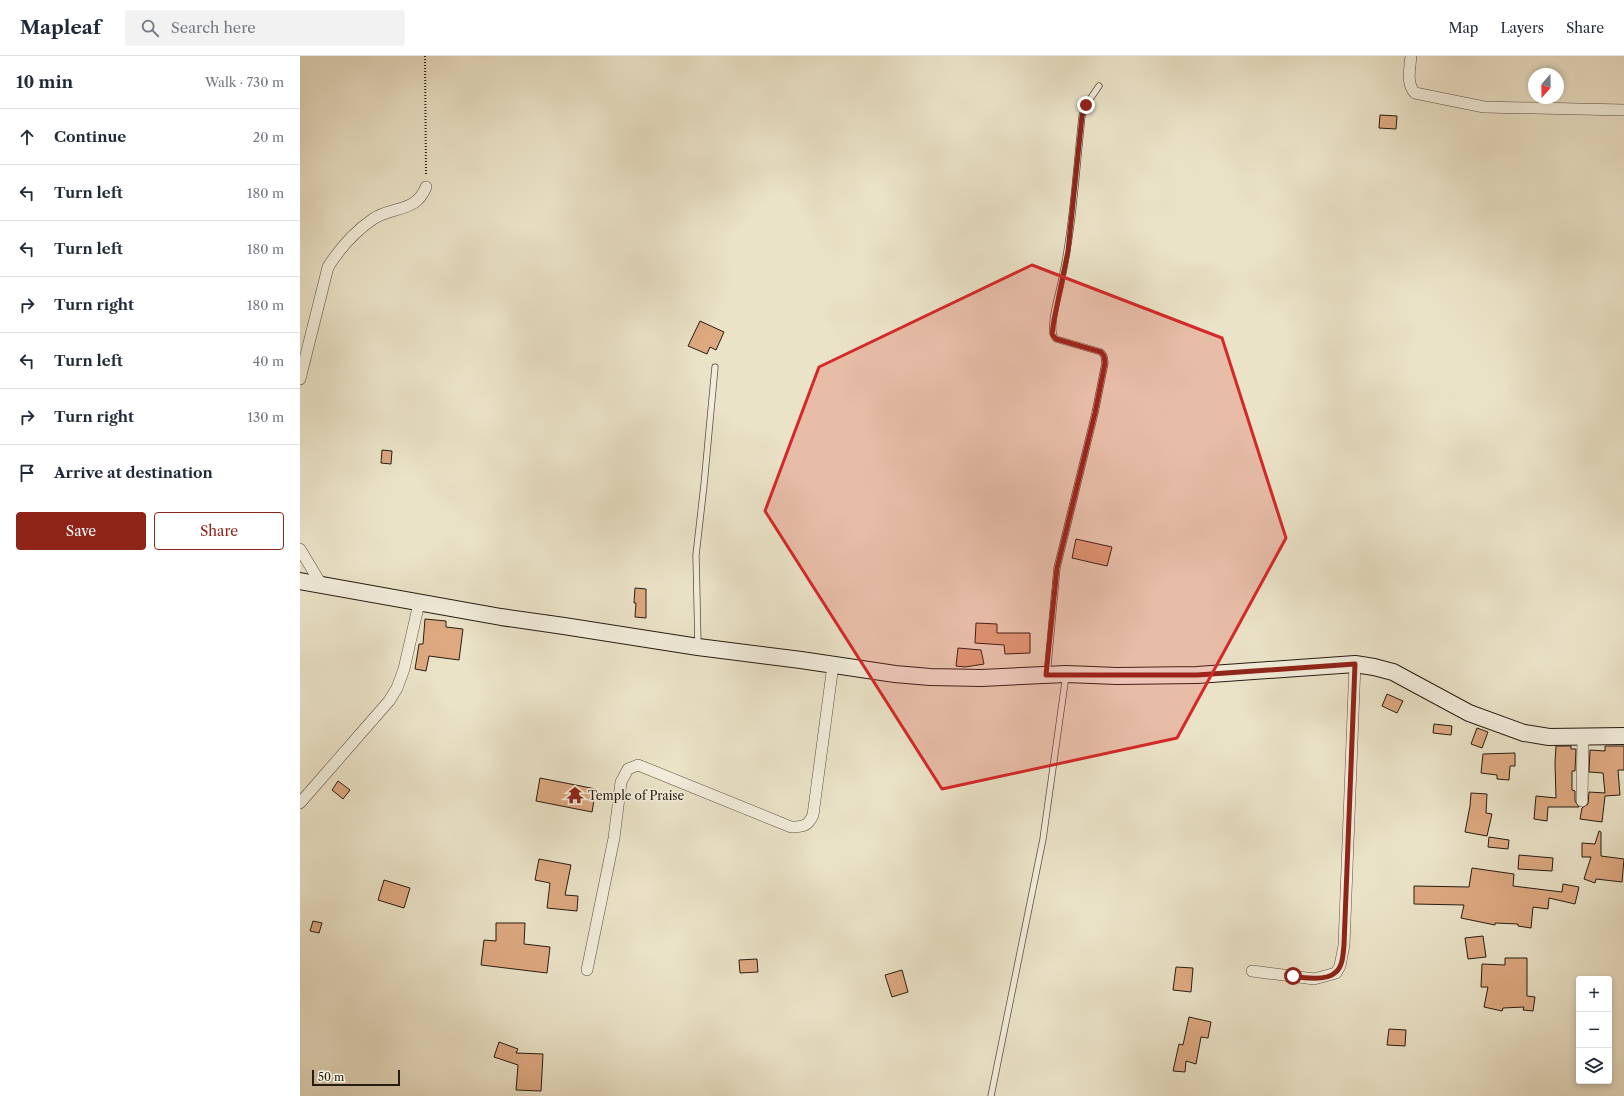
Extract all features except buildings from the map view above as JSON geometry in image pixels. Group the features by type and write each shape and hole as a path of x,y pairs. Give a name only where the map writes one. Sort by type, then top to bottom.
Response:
{"street":[{"path":"1410,56 1409,83 1415,93 1484,107 1624,110"},
{"path":"300,379 328,266 337,252 356,232 374,218 418,201 423,196 426,187"},
{"path":"300,549 321,584"},
{"path":"300,581 419,603 698,647 895,674 930,677 981,678 1066,674 1117,676 1197,675 1355,664 1374,666 1393,672 1469,713 1524,733 1549,736 1624,736"},
{"path":"300,803 389,701 397,688 404,669 419,603"},
{"path":"1252,971 1314,979 1336,973 1340,966 1344,945 1355,664"},
{"path":"587,970 614,838 621,782 628,769 638,765 792,827 803,827 809,823 813,815 834,665"},
{"path":"1582,801 1583,737"}],"lane":[{"path":"1046,675 1057,568 1095,413 1105,363 1104,356 1101,352 1056,339 1052,334 1068,251 1082,116 1086,105 1099,86"},
{"path":"698,647 696,555 715,367"},
{"path":"991,1096 1042,847 1066,674"}],"path":[{"path":"425,56 426,187"}],"highlighted area":[{"path":"1032,265 1222,338 1286,538 1177,738 942,789 765,511 819,367"}],"place":[{"name":"Temple of Praise","path":"575,795"}],"route":[{"path":"1086,105 1082,116 1068,251 1052,334 1056,339 1101,352 1104,356 1105,363 1095,413 1057,568 1046,675 1197,675 1355,664 1344,945 1342,958 1336,973 1314,979 1293,976"}]}
